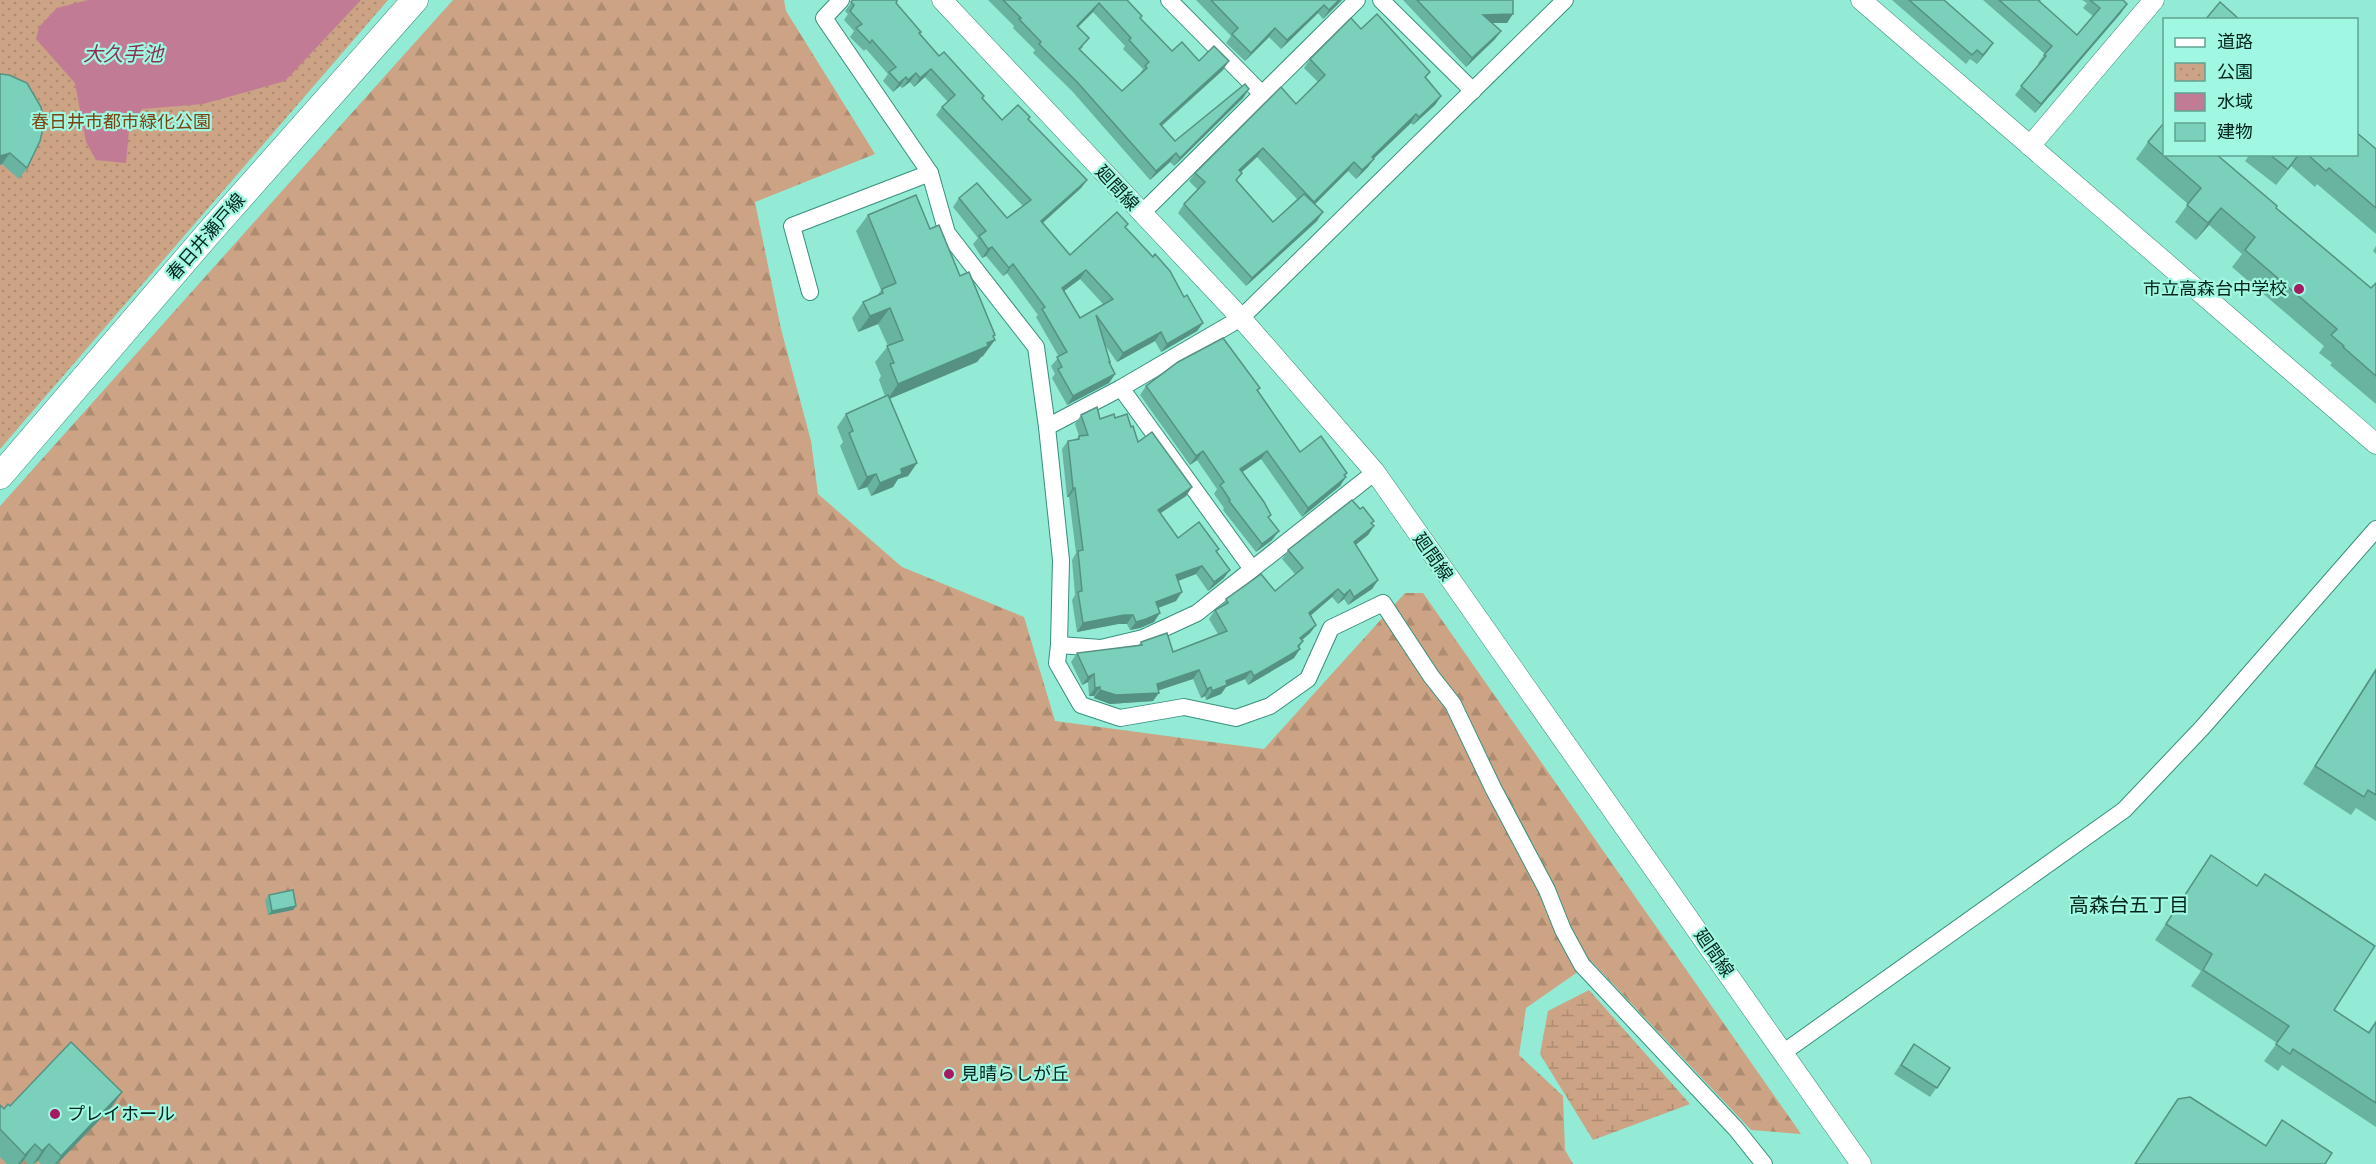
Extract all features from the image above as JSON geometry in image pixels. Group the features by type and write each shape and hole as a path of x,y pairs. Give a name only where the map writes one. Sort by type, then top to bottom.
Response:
{"main road":[{"name":"春日井瀬戸線","path":"0,476 207,235 415,0"}],"street":[{"path":"841,0 824,18 930,173 947,233 1036,347 1047,427 1060,560 1057,663 1081,705 1120,718 1184,707 1236,718 1270,706 1308,679 1331,628 1383,603 1431,676 1453,704 1493,788 1547,890 1563,930 1582,965 1736,1129 1764,1164"},
{"name":"廻間線","path":"942,0 1241,318 1375,472 1490,639 1861,1164"},
{"path":"1169,0 1262,94"},
{"path":"1141,214 1357,0"},
{"path":"1382,0 1473,91"},
{"path":"1047,427 1121,388 1241,318 1565,0"},
{"path":"1861,0 2376,444"},
{"path":"2031,146 2154,0"},
{"path":"810,292 792,226 930,173"},
{"path":"1121,388 1252,569"},
{"path":"1059,645 1101,648 1143,638 1197,613 1375,472"},
{"path":"1784,1052 2124,810 2202,728 2376,529"}],"green space":[{"name":"春日井市都市緑化公園","path":"0,0 388,0 0,449"},
{"path":"453,0 784,0 786,11 875,154 755,202 781,329 811,441 818,494 902,567 1024,617 1055,721 1264,749 1405,593 1423,593 1801,1134 1751,1130 1592,962 1526,1008 1519,1055 1563,1096 1565,1150 1573,1164 0,1164 0,506"},
{"path":"1589,990 1690,1104 1593,1140 1540,1054 1548,1011"}],"water":[{"name":"大久手池","path":"88,0 361,0 285,81 203,104 142,109 129,130 126,163 96,160 86,142 75,83 36,39 39,27 57,8"}],"building":[{"path":"853,0 897,0 896,3 939,56 944,52 984,96 982,98 1002,120 1018,105 1030,117 1028,119 1087,180 1041,221 1070,255 1117,212 1128,224 1125,227 1153,257 1155,254 1170,271 1184,297 1187,295 1203,323 1167,344 1161,332 1123,353 1096,315 1109,362 1115,374 1073,396 1058,369 1062,367 1057,357 1067,352 1042,309 1045,307 1013,264 1009,268 992,247 988,249 979,236 986,231 959,198 977,183 1007,218 1031,200 942,107 955,95 931,69 920,78 916,73 908,80 906,77 899,83 889,72 896,67 872,40 870,43 856,28 862,24 850,11 854,5 851,2","holes":["1086,270 1113,299 1080,318 1062,288"]},
{"path":"1003,0 1127,0 1142,16 1140,18 1172,51 1182,42 1199,61 1214,46 1229,61 1160,124 1175,141 1245,84 1249,89 1180,158 1176,153 1156,171 1078,83 1039,44 1041,42 1019,19 1021,18","holes":["1099,3 1131,38 1129,40 1149,62 1145,66 1147,68 1122,91 1079,49 1089,38 1077,26"]},
{"path":"1211,0 1339,0 1329,10 1324,5 1287,40 1275,28 1251,53 1232,34 1238,28"},
{"path":"1417,0 1513,0 1513,14 1483,15 1501,31 1472,58"},
{"path":"1909,0 1944,0 1993,43 1983,55 1977,50 1972,55"},
{"path":"1999,0 2039,0 2077,35 2100,8 2090,0 2123,0 2127,4 2041,104 2021,86 2052,46"},
{"path":"2220,2 2238,18 2207,18"},
{"path":"1377,14 1430,72 1425,77 1441,96 1419,117 1416,114 1372,157 1374,159 1362,170 1354,162 1314,202 1263,148 1239,170 1242,173 1236,180 1273,222 1304,194 1323,212 1252,278 1184,204 1205,182 1195,173 1281,87 1296,104 1325,75 1310,59 1351,18 1361,29"},
{"path":"0,74 9,75 27,83 41,107 44,124 40,141 27,168 10,153 0,156"},
{"path":"2163,124 2163,155 2148,142"},
{"path":"2358,134 2376,149 2376,208 2329,168 2326,171 2309,156 2358,156"},
{"path":"2164,156 2218,156 2371,288 2376,283 2376,376 2331,335 2337,329 2245,250 2255,237 2221,208 2208,223 2187,205 2201,188"},
{"path":"2272,156 2298,156 2288,169"},
{"path":"916,195 930,229 939,225 960,276 969,272 995,340 987,343 988,346 898,384 890,364 894,363 887,346 903,340 890,308 870,316 863,302 883,293 882,289 896,283 868,215"},
{"path":"1223,338 1260,388 1257,390 1300,452 1321,436 1347,473 1344,475 1346,477 1308,508 1267,451 1240,469 1264,502 1271,515 1268,517 1279,531 1262,544 1229,501 1220,485 1224,482 1203,451 1196,456 1146,386 1178,362"},
{"path":"888,395 917,463 901,469 902,474 880,483 876,474 867,477 849,433 853,431 846,414"},
{"path":"1097,407 1100,419 1114,414 1115,418 1127,414 1138,442 1152,432 1192,487 1158,510 1178,538 1199,522 1219,549 1216,551 1230,570 1214,582 1202,566 1176,575 1182,592 1156,602 1160,613 1136,622 1133,615 1124,615 1083,623 1078,592 1082,591 1078,551 1083,550 1068,441 1088,435 1081,415"},
{"path":"1352,500 1360,509 1363,507 1374,521 1371,523 1374,526 1354,542 1378,580 1354,597 1350,590 1344,595 1338,589 1309,613 1316,625 1300,638 1303,641 1298,646 1300,649 1254,676 1251,671 1226,681 1227,685 1212,691 1211,687 1207,689 1199,670 1157,684 1159,693 1116,695 1100,690 1100,687 1095,688 1094,674 1088,677 1077,653 1142,645 1141,642 1167,633 1173,652 1227,631 1215,610 1228,603 1226,599 1261,574 1275,591 1303,568 1288,550"},
{"path":"2376,670 2376,795 2368,790 2364,797 2315,766"},
{"path":"2211,855 2257,886 2265,874 2375,946 2334,1010 2369,1033 2376,1022 2376,1103 2293,1049 2290,1054 2276,1044 2289,1026 2203,970 2212,954 2166,924"},
{"path":"293,890 296,906 272,911 269,895"},
{"name":"プレイホール","path":"71,1042 122,1092 61,1156 49,1144 42,1151 35,1144 25,1155 0,1129 0,1105 4,1109 8,1104 10,1106"},
{"path":"1914,1044 1950,1068 1937,1088 1901,1065"},
{"path":"2190,1097 2266,1146 2282,1120 2332,1153 2325,1164 2135,1164 2178,1099"}],"place":[{"name":"市立高森台中学校","path":"2299,289"},
{"name":"見晴らしが丘","path":"949,1074"},
{"name":"プレイホール","path":"55,1114"}],"district":[{"name":"高森台五丁目","path":"2129,906"}]}
